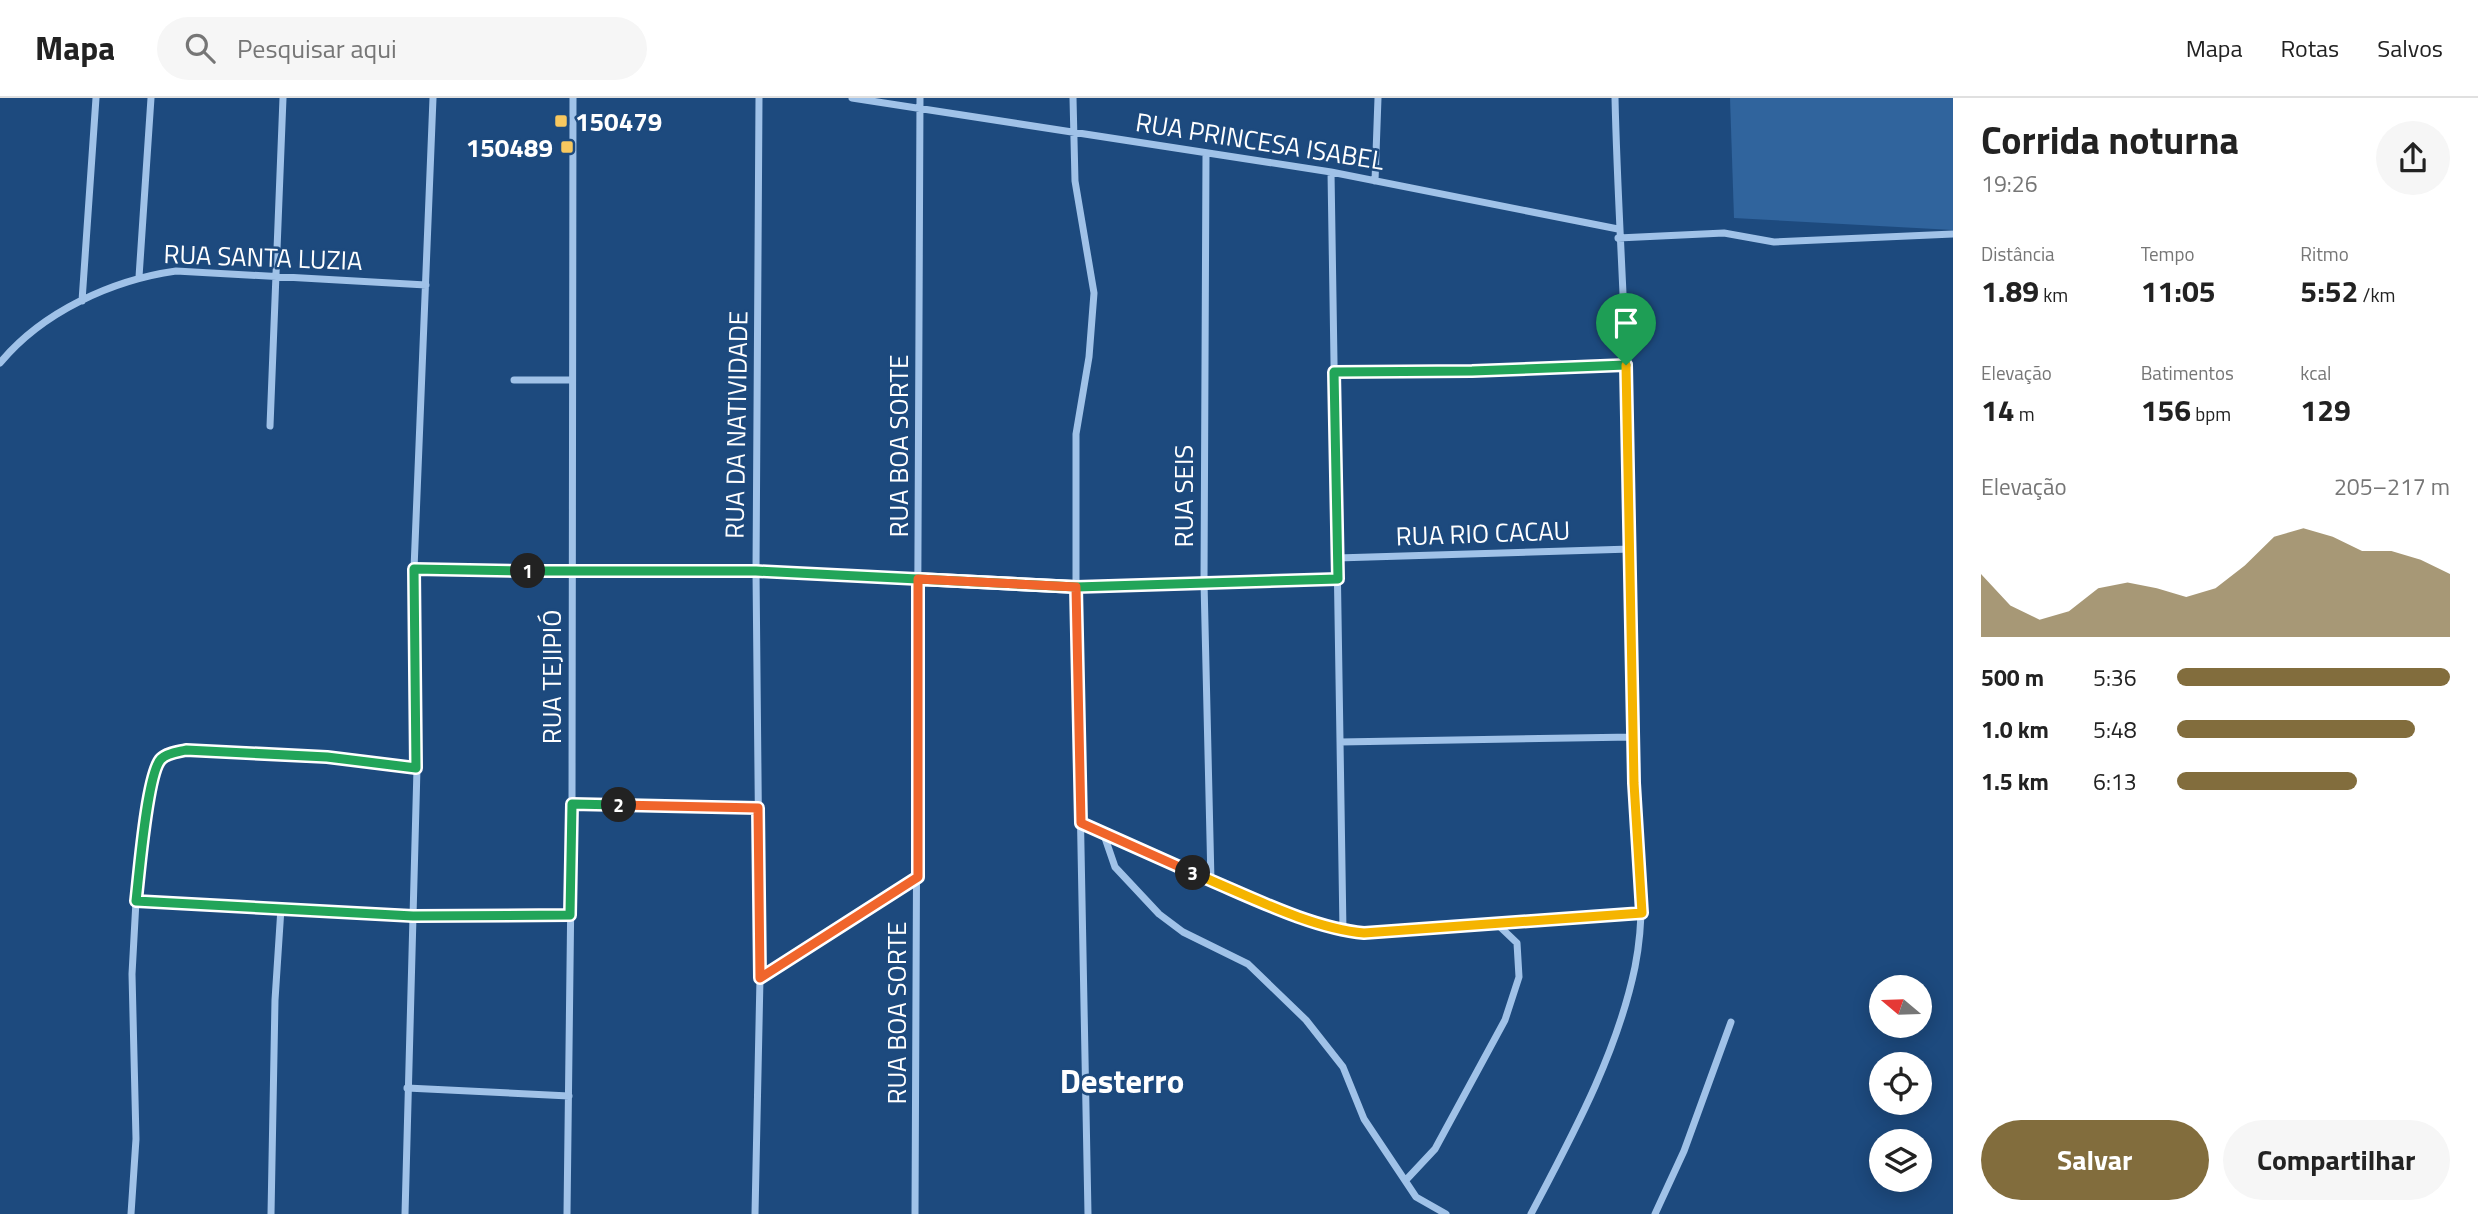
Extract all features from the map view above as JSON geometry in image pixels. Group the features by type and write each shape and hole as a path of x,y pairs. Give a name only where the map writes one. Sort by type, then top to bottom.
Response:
{"street":[{"path":"82,301 96,98"},
{"path":"139,277 151,98"},
{"path":"270,426 283,98"},
{"path":"405,1214 416,768 414,569 433,98"},
{"name":"RUA TEJIPIÓ","path":"567,1214 572,804 573,98"},
{"name":"RUA DA NATIVIDADE","path":"755,1214 760,978 756,571 759,98"},
{"name":"RUA PRINCESA ISABEL","path":"852,98 920,110 1003,119 1073,133 1331,172 1618,234 1724,233 1774,242 1953,234"},
{"name":"RUA BOA SORTE","path":"915,1214 920,98"},
{"path":"1073,98 1079,220 1091,266 1094,293 1089,357 1076,434 1076,587 1088,1214"},
{"path":"1375,181 1378,98"},
{"path":"1531,1214 1576,1129 1615,1031 1636,964 1642,913 1633,737 1626,365 1618,234 1615,98"},
{"name":"RUA SEIS","path":"1206,153 1204,582 1211,881"},
{"path":"1331,172 1343,931"},
{"name":"RUA SANTA LUZIA","path":"0,363 11,350 82,301 139,277 176,271 426,285"},
{"path":"1334,372 1472,371 1626,365"},
{"path":"514,380 572,380"},
{"name":"RUA RIO CACAU","path":"1337,558 1631,549"},
{"path":"414,569 756,571 1076,587 1338,579"},
{"path":"1340,742 1633,737"},
{"path":"131,1214 136,1139 132,974 136,901 151,786 159,761 170,754 186,750 327,757 416,768"},
{"path":"572,804 758,808"},
{"path":"1081,823 1211,881 1343,931 1391,932 1642,913"},
{"path":"1104,835 1115,867 1159,914 1183,932 1248,964 1306,1020 1343,1067 1364,1119 1416,1196 1446,1214"},
{"path":"760,978 918,877"},
{"path":"136,901 413,916 570,915"},
{"path":"271,1214 275,1000 281,908"},
{"path":"1406,1180 1435,1149 1505,1020 1519,977 1517,943 1496,923"},
{"path":"1655,1214 1684,1151 1731,1022"},
{"path":"407,1088 569,1096"}],"shaded area":[{"path":"1730,98 1953,98 1953,230 1734,218"}],"place":[{"name":"150479","path":"561,121"},
{"name":"150489","path":"567,147"}],"district":[{"name":"Desterro","path":"1122,1081"}],"route":[{"path":"1626,365 1472,371 1334,372 1338,579 1076,587 997,583 756,571 414,569 416,768 327,757 186,750 163,757 154,769 136,901 413,916 570,915 572,804 758,808 760,978 918,877 918,579 1076,587 1081,823 1104,835 1211,881 1343,931 1391,932 1642,913 1634,783 1626,365"}]}
